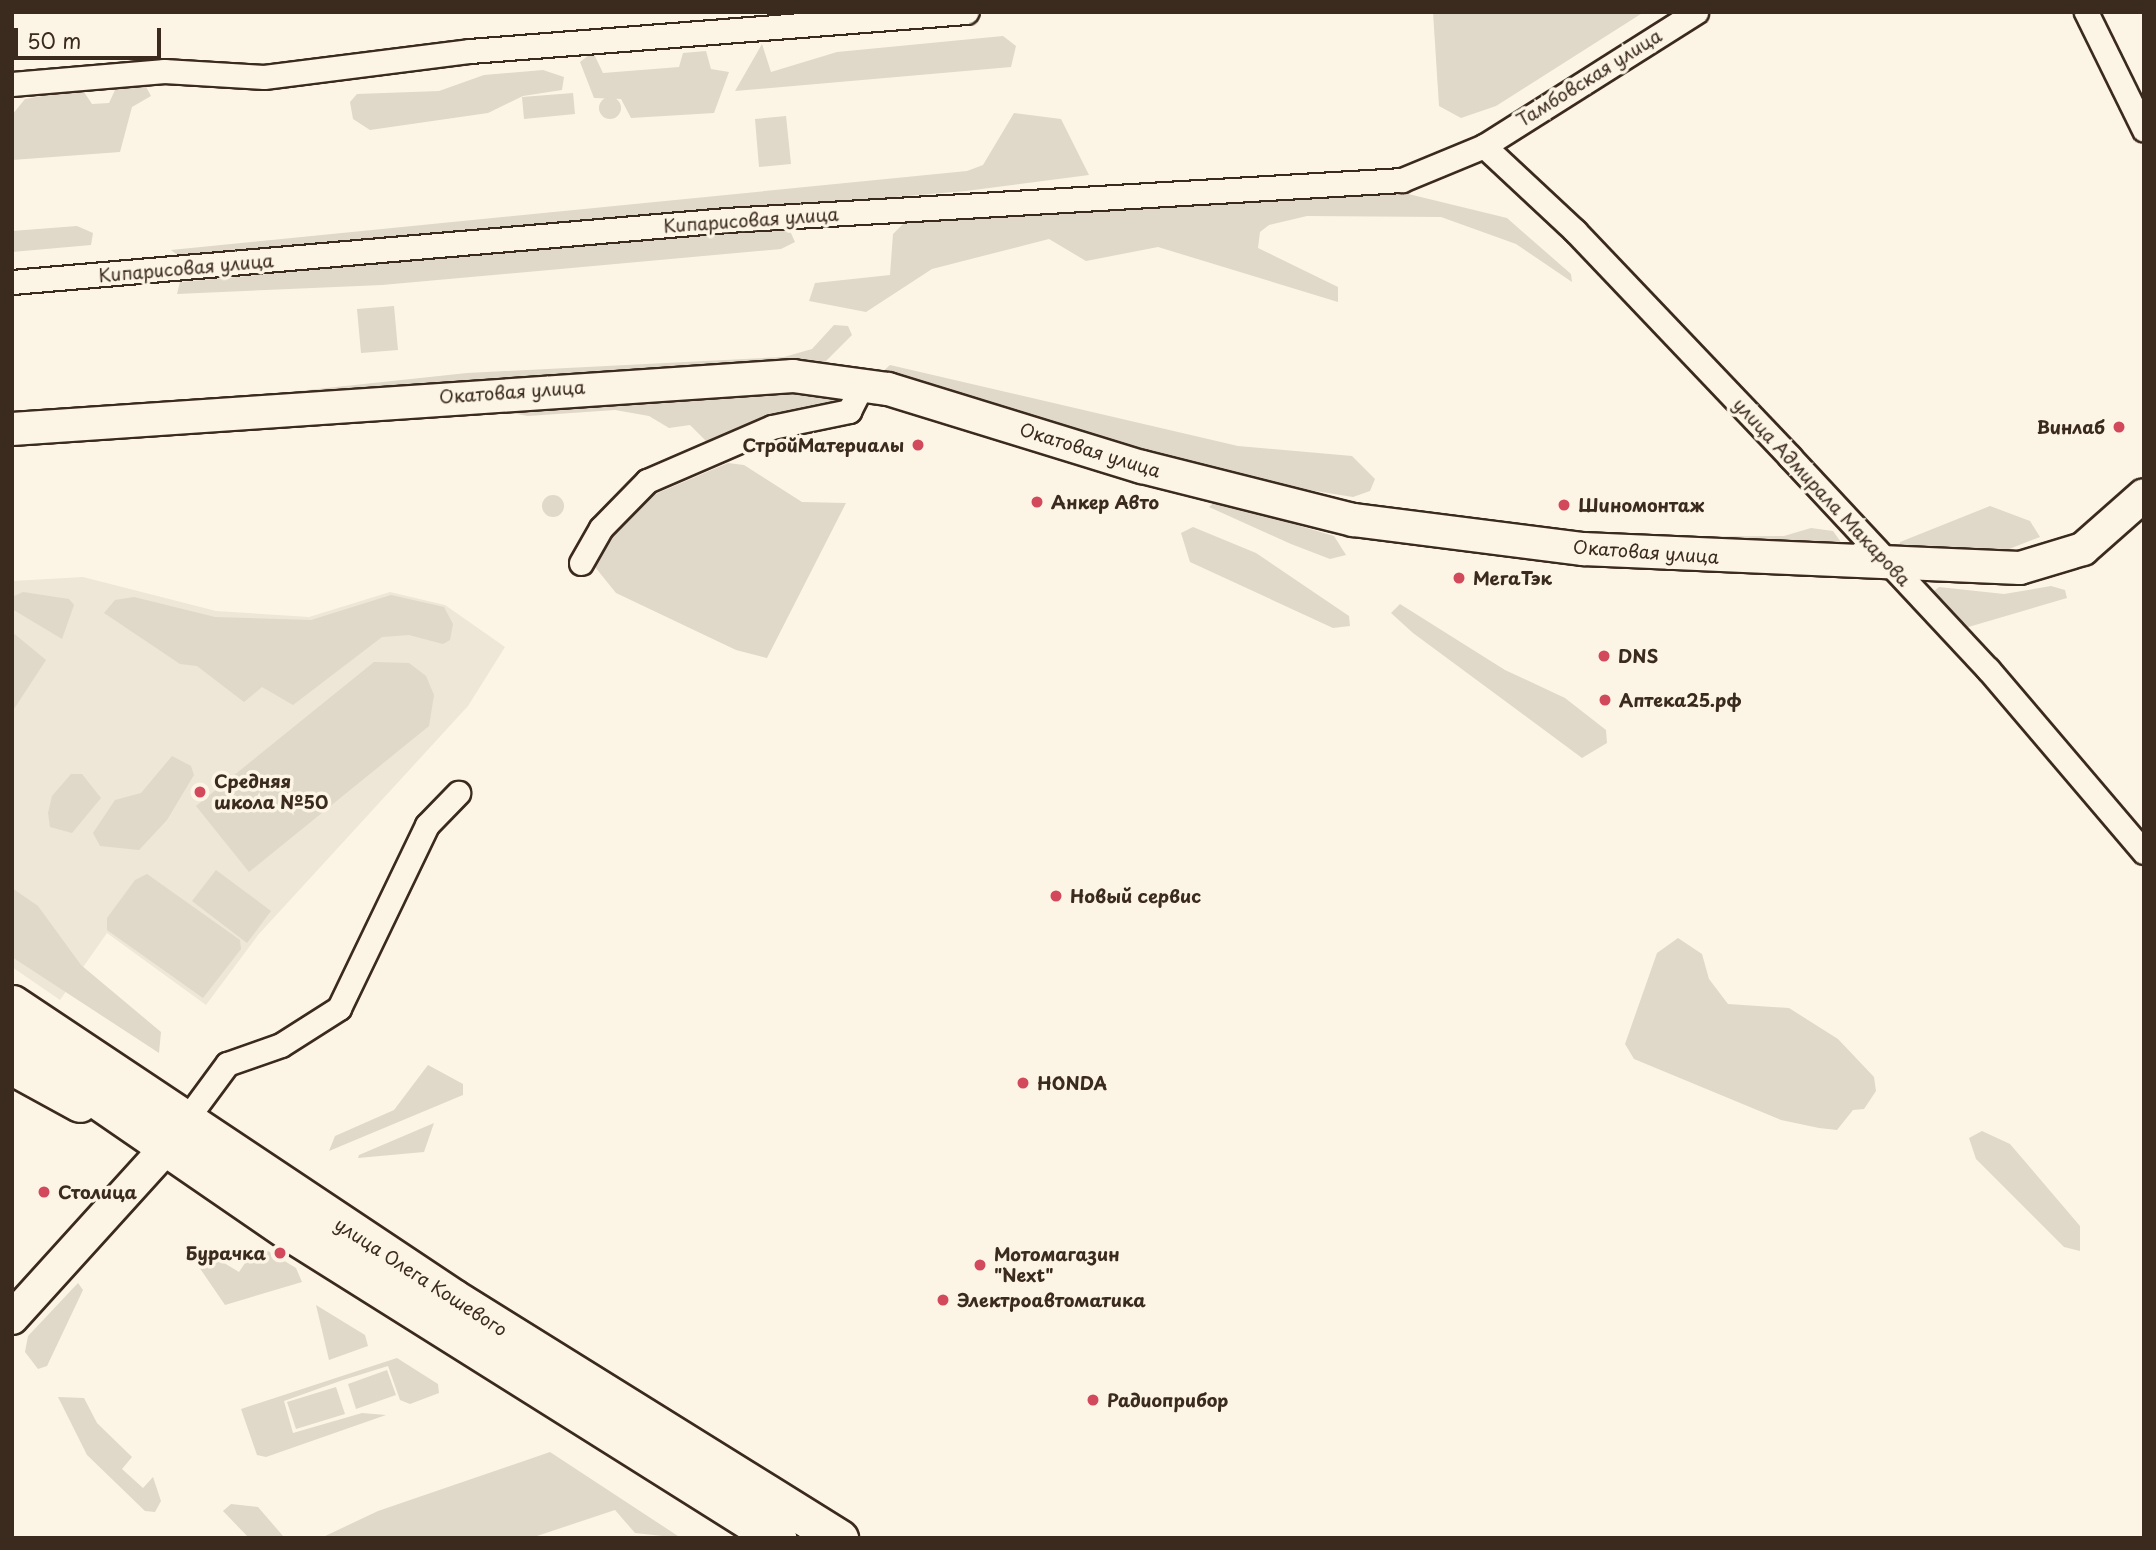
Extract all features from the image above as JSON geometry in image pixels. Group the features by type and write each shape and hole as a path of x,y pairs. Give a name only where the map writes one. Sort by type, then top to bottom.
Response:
{"highway":[{"name":"улица Олега Кошевого","path":"12,1004 176,1134 777,1538"},
{"name":"улица Олега Кошевого","path":"12,1041 123,1117 176,1134 476,1313 839,1538"}],"main road":[{"name":"Окатовая улица","path":"12,429 670,382 793,376 862,385 1142,467 1421,532 1583,549 2020,568 2063,560 2144,495"},
{"path":"12,1067 91,1110 123,1117"},
{"path":"12,1318 176,1134"}],"street":[{"path":"12,84 164,71 264,77 470,51 966,12"},
{"name":"Тамбовская улица","path":"1484,146 1696,12"},
{"path":"2086,12 2144,130"},
{"name":"Кипарисовая улица","path":"12,282 727,220 1326,189 1402,180 1484,146"},
{"name":"улица Адмирала Макарова","path":"1484,146 1669,328 1889,564 2144,852"},
{"path":"581,563 601,528 647,481 772,427 849,411 862,385"},
{"path":"176,1134 227,1064 281,1045 339,1008 427,825 458,793"}],"shaded area":[{"path":"1433,12 1644,12 1496,106 1461,118 1439,106"},
{"path":"1003,36 1016,46 1011,67 735,91 762,44 771,72 837,52"},
{"path":"706,51 711,69 729,72 714,113 631,118 621,99 594,98 580,62 593,52 603,73 679,67 683,53"},
{"path":"543,70 564,77 562,90 523,96 488,113 370,130 353,119 350,102 357,94 439,91 484,75"},
{"path":"143,81 151,96 132,107 120,152 12,160 12,115 25,99 82,89 92,104 109,103 116,88"},
{"path":"573,93 575,114 524,119 522,97"},
{"path":"610,97 620,104 621,108 614,118 610,119 600,112 599,108 606,98"},
{"path":"1014,113 1061,119 1089,175 966,191 180,257 171,250 967,171 983,165"},
{"path":"786,116 791,164 759,167 755,119"},
{"path":"1392,190 1507,218 1571,274 1572,282 1516,244 1441,217 1307,216 1269,225 1260,232 1258,248 1338,287 1338,302 1158,247 1086,261 1049,239 932,269 866,312 809,301 815,283 890,275 893,234 904,223"},
{"path":"77,226 93,233 91,245 12,252 12,231"},
{"path":"771,229 790,231 795,242 781,249 382,285 177,294 180,282"},
{"path":"394,306 398,350 361,353 357,309"},
{"path":"834,325 848,326 852,335 823,364 166,405 467,373 784,357 812,349"},
{"path":"890,365 1238,446 1352,456 1375,479 1370,491 1353,497 1247,480 880,374"},
{"path":"812,389 835,391 840,403 706,441 690,425 669,428 649,416 615,410 528,416 478,407 163,431 481,400"},
{"path":"728,463 744,465 802,502 846,503 767,658 736,650 616,593 595,567 597,553 639,501"},
{"path":"553,495 561,498 564,506 561,514 553,517 545,514 542,506 545,498"},
{"path":"1216,501 1334,536 1346,555 1330,559 1291,544 1209,507"},
{"path":"1990,506 2030,521 2040,537 1991,556 1898,552 1900,542"},
{"path":"1193,527 1256,553 1349,616 1350,626 1333,628 1190,562 1181,533"},
{"path":"1811,528 1833,531 1843,545 1616,537 1784,536"},
{"name":"Средняя школа №50","path":"83,577 216,611 309,617 390,592 445,605 505,647 468,706 258,935 206,1005 107,933 60,1000 12,967 12,581"},
{"path":"2051,586 2065,590 2067,598 1965,628 1930,594 1939,587 2004,594"},
{"path":"23,592 69,599 74,605 62,639 12,609 12,597"},
{"path":"391,595 444,607 453,624 450,640 443,644 409,635 382,637 293,705 262,687 244,702 197,666 180,664 104,613 115,600 134,597 215,617 311,620"},
{"path":"1400,604 1505,670 1565,698 1606,730 1607,743 1582,758 1413,633 1391,613"},
{"path":"12,632 46,660 12,712"},
{"path":"374,662 409,663 426,676 434,695 429,726 249,872 196,806"},
{"path":"172,756 191,766 194,775 167,820 139,850 100,846 93,833 115,800 141,793"},
{"path":"71,774 82,774 101,798 72,833 50,827 48,813 52,796"},
{"path":"216,870 271,911 247,943 192,901"},
{"path":"147,874 240,940 241,949 203,998 107,930 107,918 135,880"},
{"path":"12,888 38,906 81,965 161,1032 159,1053 12,957"},
{"path":"1678,938 1702,954 1709,979 1728,1004 1789,1008 1838,1039 1874,1077 1876,1091 1864,1109 1853,1110 1837,1130 1781,1120 1634,1059 1625,1044 1657,953"},
{"path":"428,1065 463,1084 463,1095 329,1151 335,1136 394,1110"},
{"path":"434,1123 424,1152 358,1158 359,1155"},
{"path":"1982,1131 2010,1144 2080,1226 2080,1251 2064,1247 1976,1159 1969,1138"},
{"path":"196,1246 239,1272 251,1254 268,1251 296,1268 302,1282 225,1305 188,1251"},
{"path":"78,1283 83,1290 47,1366 38,1369 25,1352 28,1336"},
{"path":"316,1305 365,1335 368,1346 329,1360"},
{"path":"397,1358 438,1384 439,1393 410,1404 400,1400 388,1366 343,1380 284,1401 293,1433 362,1413 386,1415 266,1457 257,1455 241,1409"},
{"path":"387,1370 396,1395 356,1409 348,1384"},
{"path":"336,1387 345,1414 296,1429 287,1402"},
{"path":"58,1397 84,1398 97,1423 132,1457 122,1469 143,1488 153,1477 161,1501 155,1512 145,1511 87,1455"},
{"path":"550,1452 681,1538 635,1533 615,1510 531,1538 321,1538 378,1511"},
{"path":"231,1504 258,1507 283,1536 249,1538 223,1511"}],"place":[{"name":"Винлаб","path":"2119,427"},
{"name":"СтройМатериалы","path":"918,445"},
{"name":"Анкер Авто","path":"1037,502"},
{"name":"Шиномонтаж","path":"1564,505"},
{"name":"МегаТэк","path":"1459,578"},
{"name":"DNS","path":"1604,656"},
{"name":"Аптека25.рф","path":"1605,700"},
{"name":"Средняя школа №50","path":"200,792"},
{"name":"Новый сервис","path":"1056,896"},
{"name":"HONDA","path":"1023,1083"},
{"name":"Столица","path":"44,1192"},
{"name":"Бурачка","path":"280,1253"},
{"name":"Мотомагазин \"Next\"","path":"980,1265"},
{"name":"Электроавтоматика","path":"943,1300"},
{"name":"Радиоприбор","path":"1093,1400"}]}
